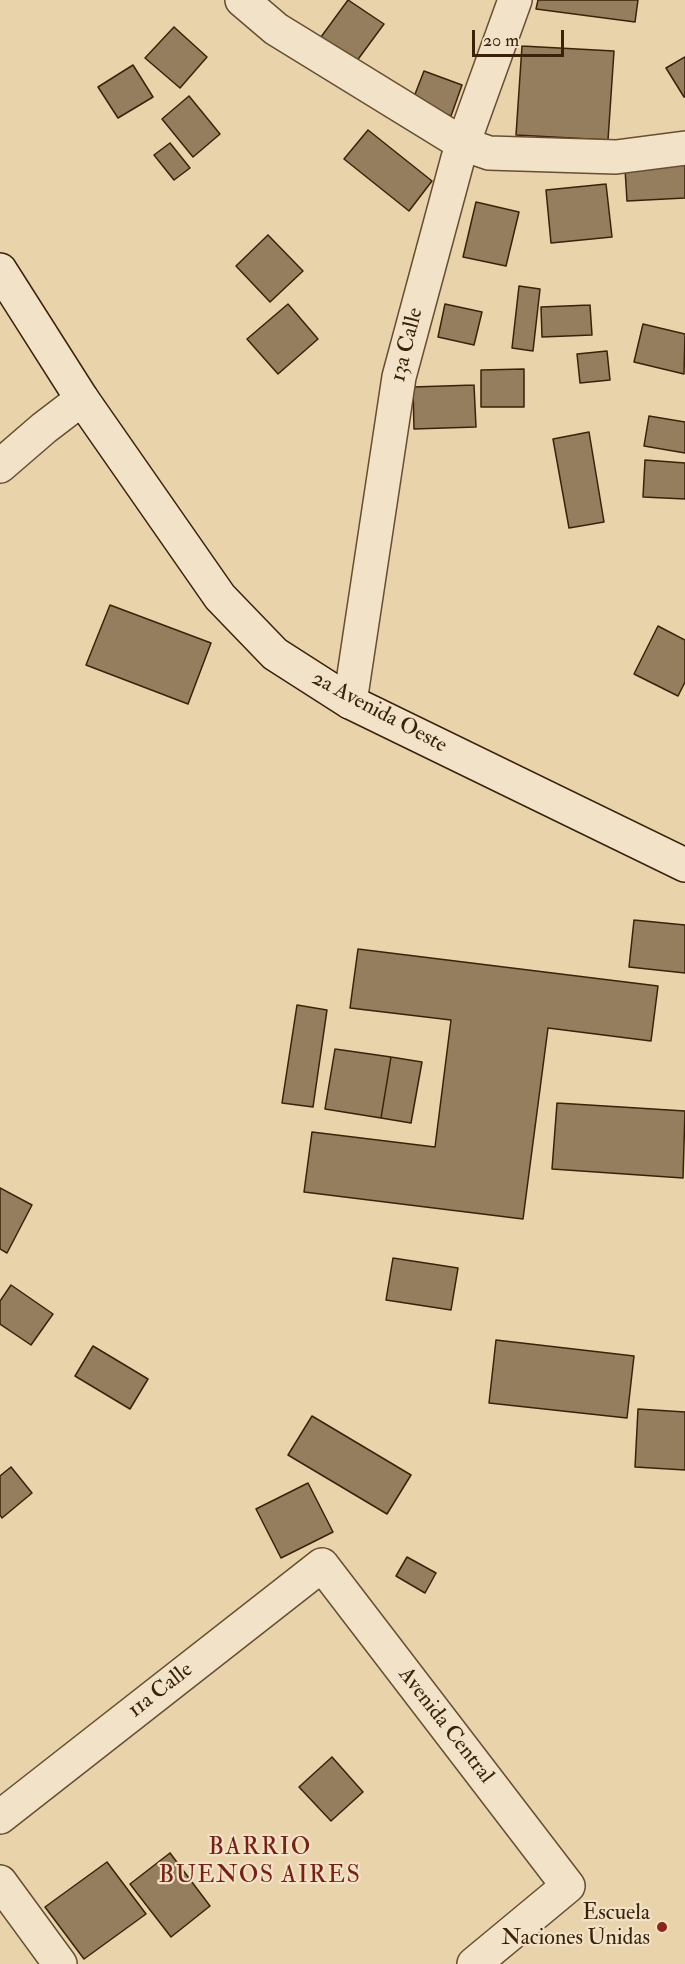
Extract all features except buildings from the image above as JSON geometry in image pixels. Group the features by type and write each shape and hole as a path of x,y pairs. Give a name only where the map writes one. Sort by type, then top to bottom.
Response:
{"street":[{"path":"242,0 276,29 463,144 489,153 616,157 685,147"},
{"name":"13a Calle","path":"350,702 399,377 463,144 515,0"},
{"name":"2a Avenida Oeste","path":"0,270 82,399 220,597 275,654 350,702 685,865"},
{"path":"0,466 82,399"},
{"name":"11a Calle","path":"0,1817 322,1565"},
{"name":"Avenida Central","path":"322,1565 568,1886 474,1964"},
{"path":"0,1882 60,1964"}],"place":[{"name":"Escuela Naciones Unidas","path":"662,1927"}],"district":[{"name":"BARRIO BUENOS AIRES","path":"260,1863"}]}
